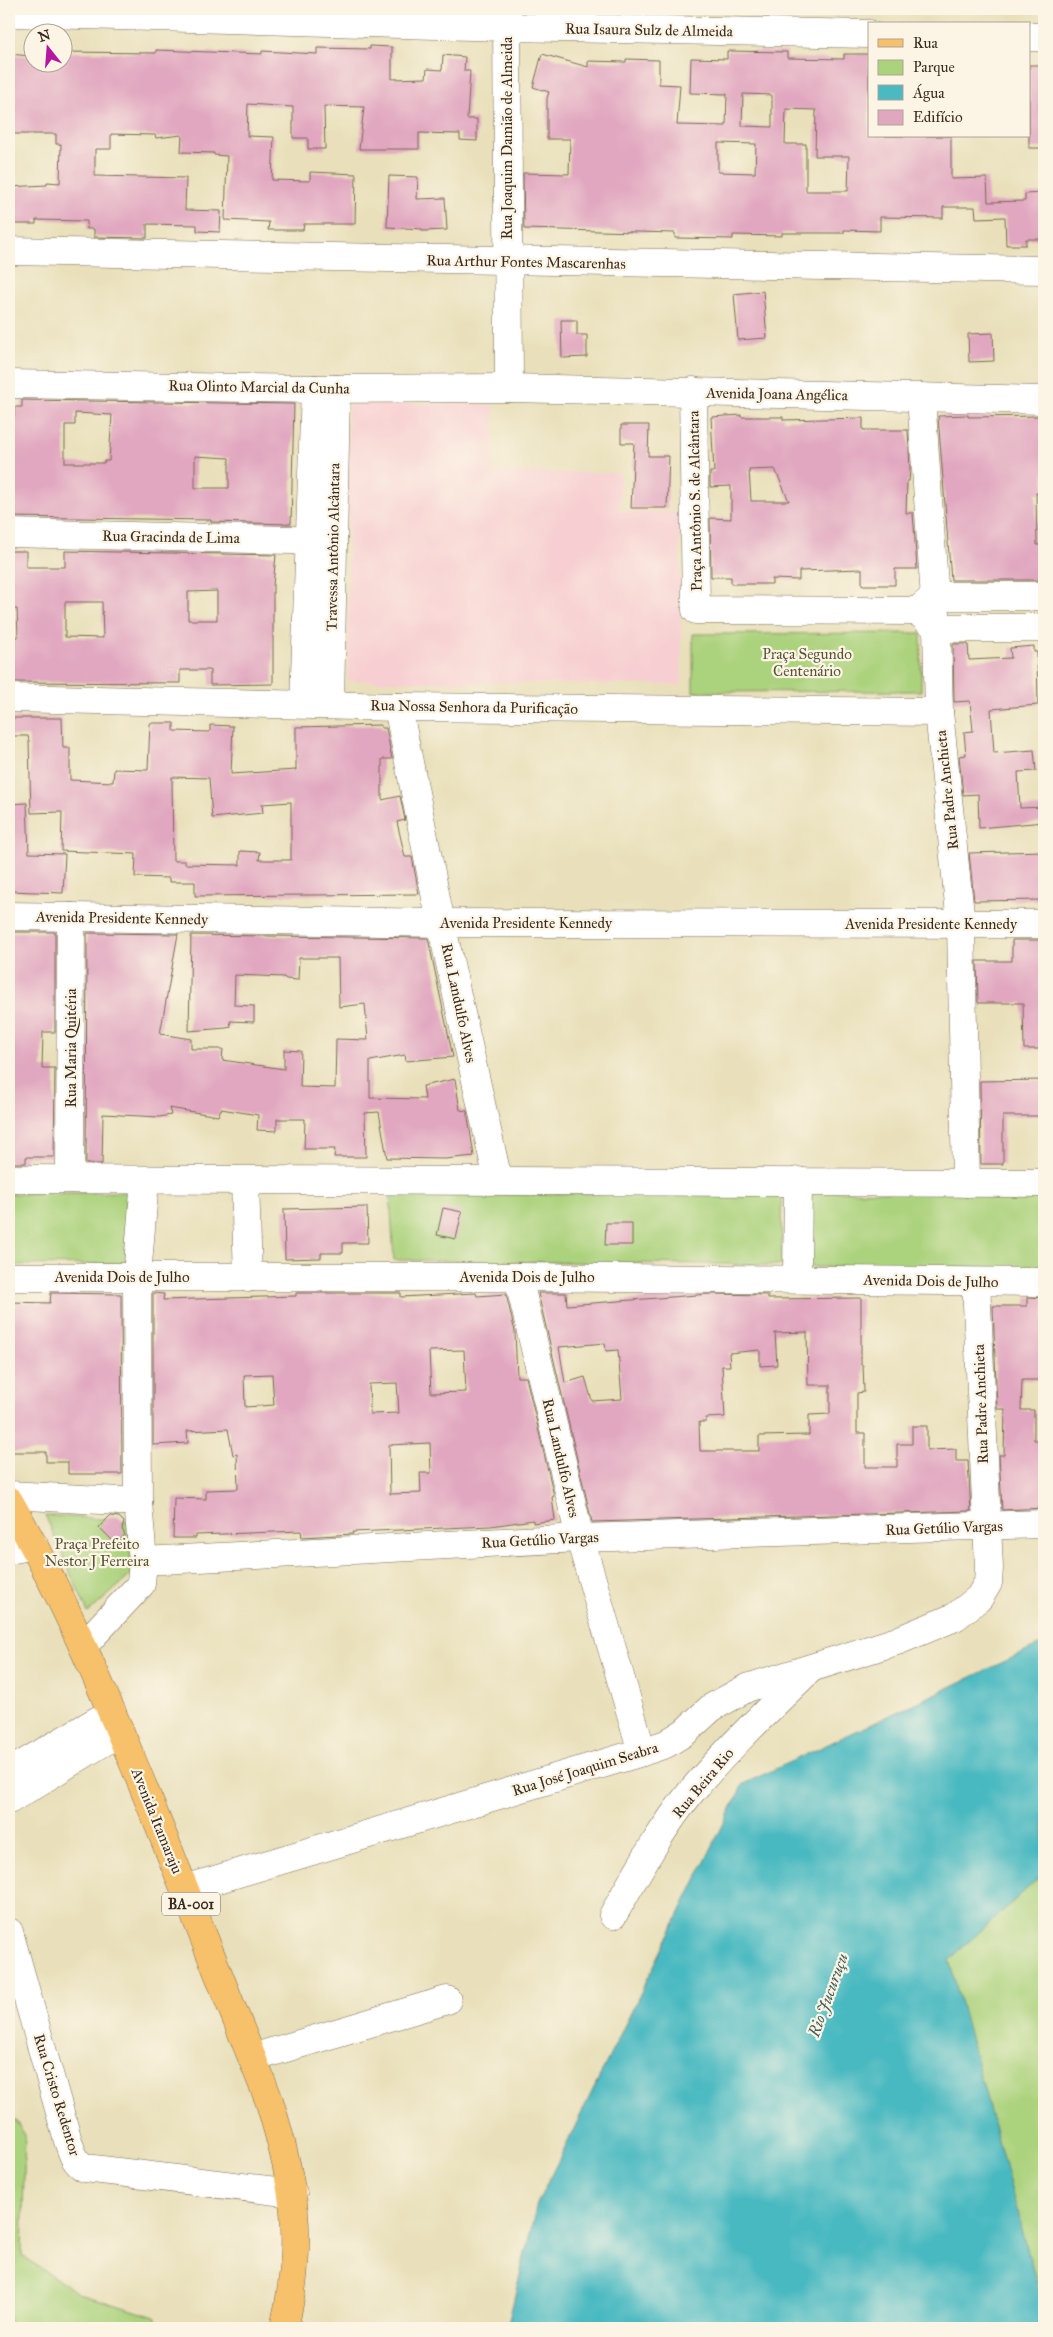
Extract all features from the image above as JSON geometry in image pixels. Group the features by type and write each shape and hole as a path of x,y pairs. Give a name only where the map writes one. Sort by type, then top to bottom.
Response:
{"main road":[{"name":"Avenida Itamaraju","path":"9,1501 22,1547 83,1646 116,1722 269,2100 280,2136 293,2192 297,2238 291,2299 284,2328"}],"street":[{"name":"Rua Isaura Sulz de Almeida","path":"9,13 507,18 868,34"},
{"name":"Rua Joaquim Damião de Almeida","path":"507,18 509,388"},
{"path":"1030,36 1044,37"},
{"name":"Rua Arthur Fontes Mascarenhas","path":"9,251 507,262 1044,270"},
{"name":"Rua Olinto Marcial da Cunha","path":"9,384 326,389 509,388"},
{"name":"Avenida Joana Angélica","path":"509,388 1044,400"},
{"name":"Travessa Antônio Alcântara","path":"317,705 326,389"},
{"name":"Praça Antônio S. de Alcântara","path":"693,392 696,610 930,612"},
{"name":"Rua Padre Anchieta","path":"921,397 930,612 961,924 966,1183"},
{"name":"Rua Gracinda de Lima","path":"9,533 321,540"},
{"path":"930,612 1044,596"},
{"path":"930,612 1044,628"},
{"name":"Rua Nossa Senhora da Purificação","path":"9,698 398,707 939,712"},
{"name":"Rua Landulfo Alves","path":"398,707 441,923 498,1180"},
{"name":"Avenida Presidente Kennedy","path":"9,916 441,923 1044,924"},
{"name":"Rua Maria Quitéria","path":"70,1179 71,917"},
{"path":"9,1179 1044,1183"},
{"path":"83,1646 141,1584 143,1561 138,1502 137,1276 145,1180"},
{"path":"245,1181 248,1278"},
{"path":"797,1279 798,1181"},
{"name":"Avenida Dois de Julho","path":"9,1277 518,1277 1044,1282"},
{"name":"Rua Landulfo Alves","path":"518,1277 580,1538 642,1752"},
{"name":"Rua Padre Anchieta","path":"976,1282 986,1527"},
{"path":"9,1495 138,1502"},
{"name":"Rua Getúlio Vargas","path":"143,1561 580,1538 1044,1524"},
{"name":"Rua José Joaquim Seabra","path":"185,1889 666,1744 685,1732 711,1708 747,1688 933,1628 969,1608 979,1598 988,1583 989,1568 986,1527"},
{"name":"Rua Beira Rio","path":"613,1914 653,1848 690,1794 759,1719 812,1668"},
{"path":"9,1772 116,1722"},
{"path":"9,1800 116,1722"},
{"name":"Rua Cristo Redentor","path":"9,1932 68,2141 74,2158 79,2164 85,2168 293,2192"},
{"path":"252,2058 448,2000"}],"shaded area":[{"path":"348,403 494,405 493,472 620,473 619,511 679,512 682,685 348,681"}],"green space":[{"name":"Praça Segundo Centenário","path":"921,633 921,691 693,692 693,634"},
{"path":"781,1191 782,1265 394,1260 390,1196"},
{"path":"809,1191 1044,1193 1044,1268 808,1267"},
{"path":"127,1192 126,1264 9,1265 9,1194"},
{"name":"Praça Prefeito Nestor J Ferreira","path":"45,1515 128,1521 132,1574 88,1613"},
{"path":"1044,1873 1044,2311 949,1960"},
{"path":"9,2111 25,2135 22,2256 80,2294 155,2317 161,2328 9,2328"}],"water":[{"name":"Rio Jucuruçu","path":"1044,1643 1044,1873 949,1960 1044,2311 1044,2328 507,2328 537,2204 743,1784"}],"building":[{"path":"370,46 392,47 392,79 426,78 427,69 442,70 443,55 465,57 464,71 470,71 467,119 477,119 477,141 460,140 460,134 419,133 419,149 359,149 364,107 324,106 325,149 308,149 308,138 293,138 293,107 248,104 247,136 274,137 272,180 310,181 310,172 356,174 355,224 304,224 303,230 268,230 269,222 225,220 227,156 214,155 214,153 181,152 182,135 156,138 155,135 111,134 111,149 95,149 95,176 186,178 185,210 221,211 220,232 197,231 197,225 147,224 147,238 94,237 94,229 87,229 87,221 36,220 36,224 9,224 9,187 47,185 47,182 60,183 61,144 56,144 56,134 9,134 9,54 22,55 22,72 72,72 72,52 156,53 156,50 262,54 262,51 317,54 317,48 370,49"},
{"path":"727,51 787,52 787,58 844,59 844,54 868,54 868,138 951,138 951,179 987,178 988,202 1025,201 1025,194 1042,193 1044,239 1026,239 1026,245 1006,245 1005,217 976,218 975,207 943,207 943,218 880,217 880,231 844,230 844,233 782,233 782,236 733,235 733,239 675,238 675,233 524,229 523,173 569,174 570,139 547,139 547,98 549,92 533,87 542,54 588,67 588,61 626,62 626,59 659,60 659,84 680,85 677,125 726,126 727,94 690,93 691,58 727,59","holes":["743,94 772,95 772,127 742,126","786,109 816,110 815,156 849,156 848,191 806,191 806,144 785,144","718,143 756,144 755,173 718,172"]},
{"path":"1030,65 1044,65 1044,148 1029,148"},
{"path":"389,176 418,177 417,199 445,198 447,230 422,231 422,229 387,227"},
{"path":"763,291 767,338 738,340 734,294"},
{"path":"561,320 577,320 577,335 587,335 587,357 562,358"},
{"path":"993,333 994,361 969,362 968,334"},
{"path":"22,400 294,404 291,524 211,522 211,520 9,517 9,416 14,416 14,407 22,407","holes":["75,413 112,415 109,461 104,461 104,463 65,463 65,425 75,425","195,456 229,458 229,488 195,488"]},
{"path":"741,415 741,417 783,417 783,420 863,418 863,430 908,430 910,470 909,481 907,481 906,513 913,513 917,569 895,569 895,585 862,585 862,569 799,571 799,580 772,579 772,584 731,584 731,577 711,577 710,518 731,519 731,486 710,487 710,472 714,472 711,417","holes":["775,469 789,501 751,501 749,470"]},
{"path":"968,415 968,417 1044,416 1044,493 1036,493 1037,545 1044,545 1044,580 951,580 938,416"},
{"path":"621,425 649,425 648,456 669,456 667,508 631,508 634,443 621,443"},
{"path":"9,551 26,551 26,567 65,567 65,551 276,555 273,585 273,684 210,685 210,670 180,670 180,683 9,682 9,637 18,637 17,609 9,609","holes":["217,591 217,620 188,620 188,592","65,602 102,602 103,638 65,637"]},
{"path":"953,644 968,644 969,660 1011,658 1010,648 1034,646 1034,652 1037,652 1038,705 991,709 994,753 1034,750 1036,771 1018,772 1020,808 1044,807 1044,822 979,828 978,794 963,795 959,756 966,755 964,732 973,731 970,701 954,702"},
{"path":"9,718 62,718 63,748 70,748 70,780 113,782 114,769 148,770 150,723 174,723 174,731 210,732 210,725 233,726 231,774 296,770 296,727 381,725 381,728 386,728 392,759 382,759 382,800 400,796 405,820 397,822 405,857 412,857 419,894 195,896 195,882 169,882 169,878 135,877 136,854 61,851 62,812 31,813 28,736 9,736","holes":["172,777 209,778 212,818 263,813 262,804 291,802 291,860 259,860 260,852 240,851 240,865 185,864 185,861 173,861"]},
{"path":"27,803 29,853 65,854 63,893 9,891 9,804"},
{"path":"1044,851 1044,900 974,901 969,853"},
{"path":"9,932 55,932 55,1032 43,1032 42,1068 55,1068 54,1157 26,1157 26,1163 9,1163"},
{"path":"87,933 178,934 160,1034 191,1039 191,1049 223,1049 222,1060 284,1069 284,1050 301,1051 300,1087 335,1088 336,1039 368,1040 365,1004 339,1007 338,958 299,958 298,980 286,979 284,977 235,975 234,1005 254,1006 254,1022 230,1021 231,1027 189,1031 191,935 428,938 453,1057 406,1061 405,1055 370,1061 370,1098 425,1099 423,1086 455,1079 460,1110 467,1111 474,1156 445,1159 387,1158 379,1112 365,1113 366,1157 334,1157 335,1149 304,1149 305,1119 277,1119 277,1131 257,1130 258,1115 221,1109 218,1116 169,1108 171,1115 159,1117 103,1114 102,1164 86,1164"},
{"path":"1012,940 1044,940 1044,1049 1024,1049 1023,1003 978,1003 977,961 1012,961"},
{"path":"1044,1080 1044,1116 1003,1116 1003,1164 981,1164 980,1081"},
{"path":"367,1207 368,1243 343,1243 343,1253 321,1253 321,1258 285,1259 284,1209"},
{"path":"443,1208 462,1212 456,1239 437,1235"},
{"path":"606,1223 632,1223 632,1245 605,1245"},
{"path":"51,1293 121,1294 122,1474 68,1474 68,1462 46,1462 46,1452 9,1452 10,1302 50,1303"},
{"path":"153,1293 164,1294 163,1300 296,1296 296,1293 401,1293 401,1297 476,1293 477,1296 506,1294 515,1332 517,1377 526,1377 554,1496 552,1497 555,1520 533,1523 533,1520 491,1526 353,1532 353,1534 302,1537 301,1531 196,1535 196,1538 173,1538 174,1498 206,1499 206,1490 238,1489 237,1454 233,1455 228,1429 187,1431 188,1443 153,1445","holes":["464,1350 466,1392 431,1393 429,1351","272,1374 274,1405 245,1407 244,1375","397,1383 399,1413 370,1414 369,1384","430,1443 431,1473 420,1473 421,1493 390,1494 389,1445"]},
{"path":"538,1293 566,1293 567,1305 710,1294 768,1295 768,1299 861,1298 861,1365 863,1365 864,1392 857,1393 857,1433 865,1433 865,1467 897,1467 897,1444 912,1444 912,1426 927,1426 927,1450 956,1449 956,1461 968,1461 971,1511 592,1522","holes":["807,1332 808,1385 830,1385 830,1414 809,1415 809,1435 759,1436 759,1451 700,1451 699,1422 706,1422 706,1418 725,1417 722,1366 730,1366 729,1353 760,1350 760,1366 777,1365 775,1333","605,1343 606,1351 618,1350 622,1399 592,1401 585,1377 565,1383 559,1347"]},
{"path":"1027,1297 1044,1298 1044,1380 1022,1380 1021,1410 1034,1410 1034,1440 1044,1440 1044,1508 1002,1510 999,1455 1004,1455 1005,1409 997,1409 993,1306 1027,1306"},
{"path":"110,1516 119,1517 124,1522 122,1529 125,1535 116,1544 99,1527"}]}
